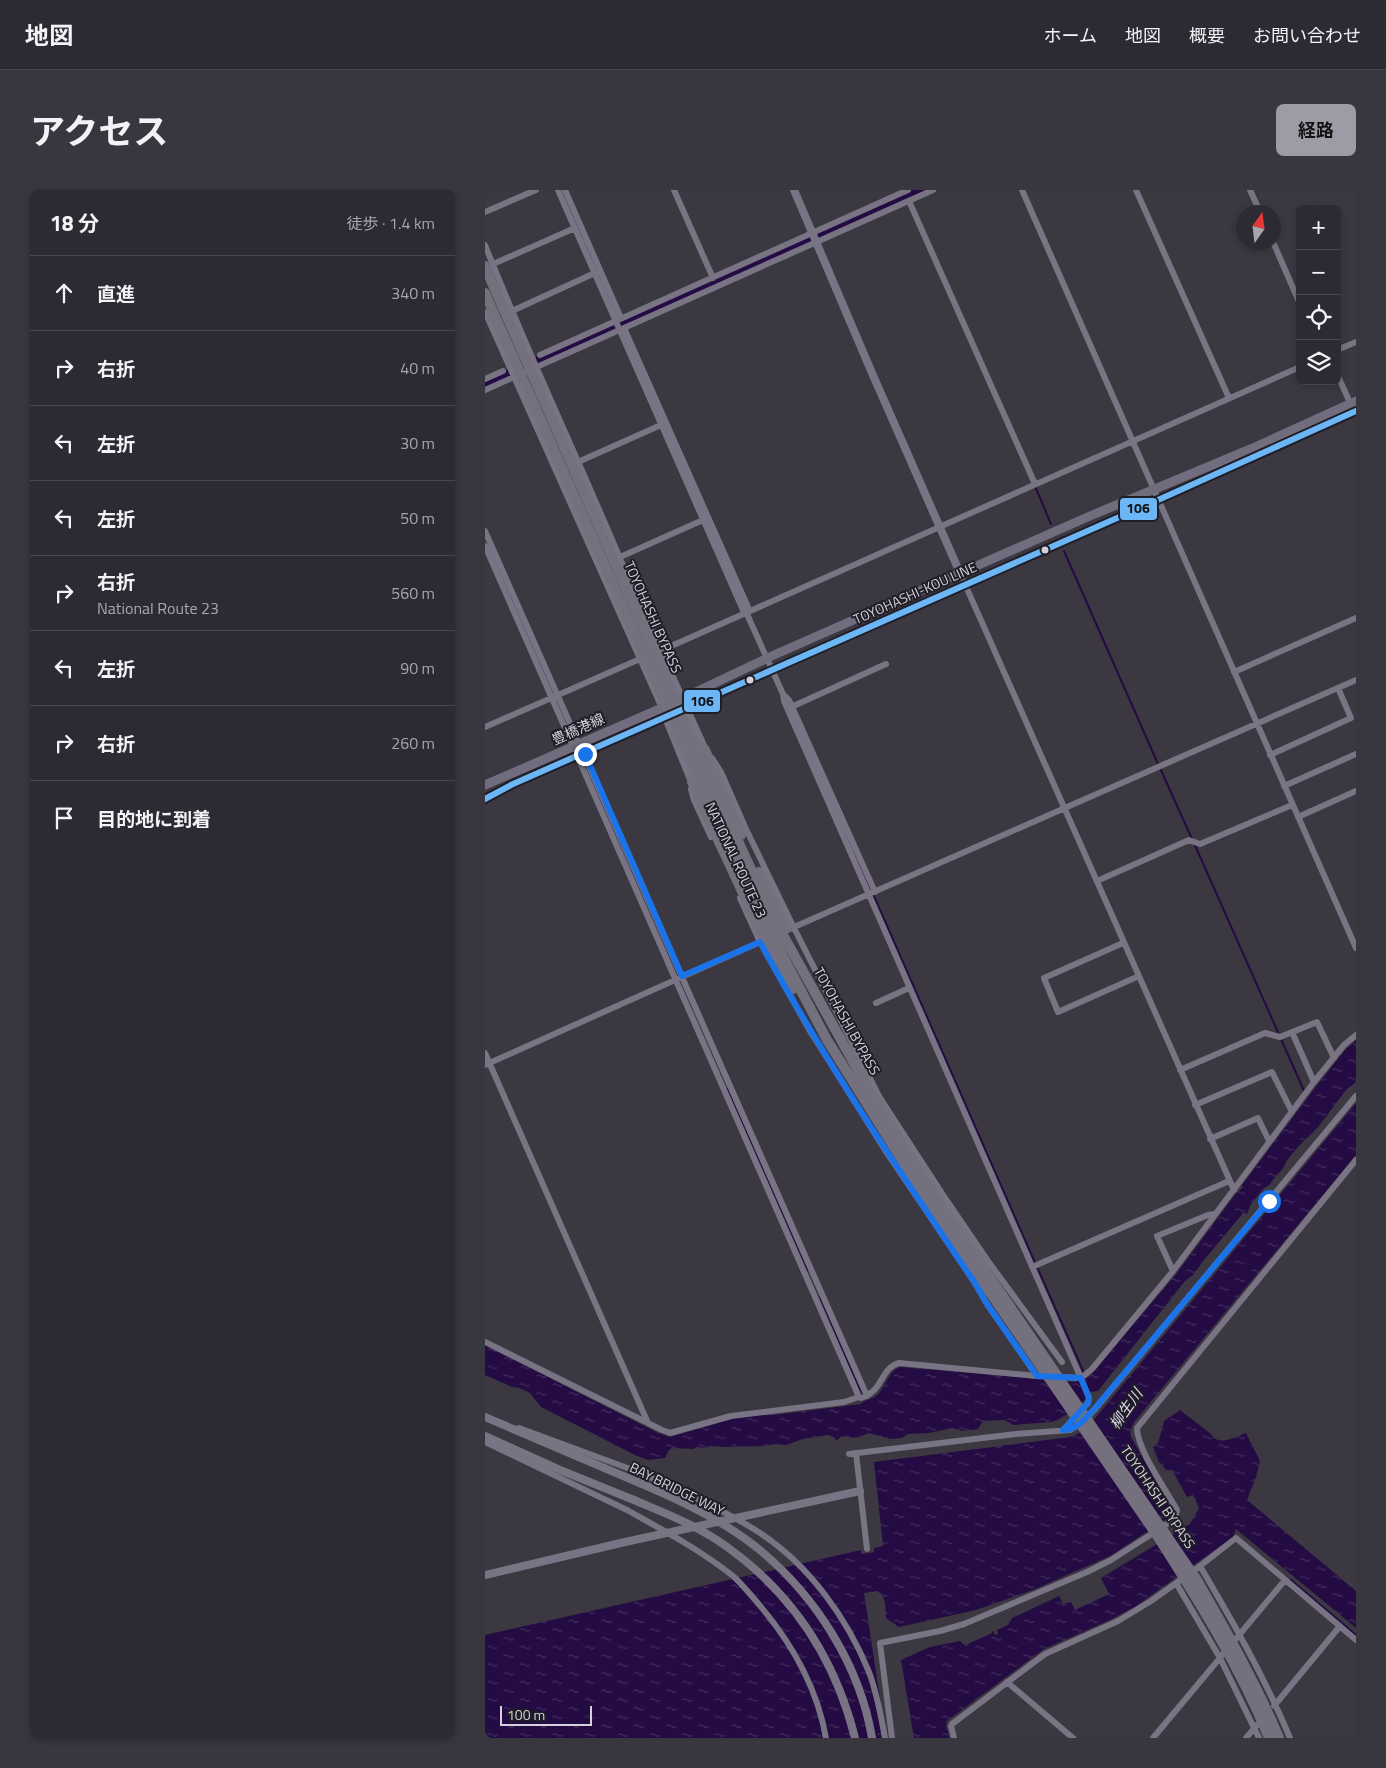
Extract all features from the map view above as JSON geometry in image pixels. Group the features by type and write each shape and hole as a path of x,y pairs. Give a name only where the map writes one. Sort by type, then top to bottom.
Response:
{"highway":[{"name":"TOYOHASHI BYPASS","path":"489,269 773,917 874,1097 929,1188 1197,1580 1235,1646 1279,1738"},
{"name":"TOYOHASHI BYPASS","path":"485,293 724,836 775,941 827,1040 932,1208 1190,1587 1231,1658 1269,1738"},
{"path":"705,750 741,835 803,960 827,1014"},
{"path":"692,782 779,965 800,1001 827,1040"}],"main road":[{"name":"TOYOHASHI-KOU LINE","path":"683,698 1153,488 1355,408"},
{"name":"TOYOHASHI-KOU LINE","path":"485,799 513,784 1158,500 1355,408"},
{"name":"豊橋港線","path":"485,785 683,698"}],"street":[{"path":"485,212 536,190"},
{"path":"558,190 598,272"},
{"path":"565,190 621,329 731,576 743,610 746,612 837,814 909,988 1071,1357 1083,1376 1089,1398 1088,1403 1063,1430"},
{"path":"674,190 713,278"},
{"path":"795,190 960,573 967,585 1123,943 1234,1190"},
{"path":"540,355 813,232 909,194 933,190"},
{"path":"1022,190 1356,948"},
{"path":"1136,190 1229,398"},
{"path":"1251,190 1257,205"},
{"path":"492,381 514,378 816,242 909,194"},
{"path":"909,194 1035,484"},
{"path":"489,269 575,228"},
{"path":"485,246 489,269 512,311 639,604 705,750 721,772 745,827 794,928 873,1083 964,1227 1062,1362"},
{"path":"1276,250 1296,295"},
{"path":"512,311 598,272"},
{"path":"485,312 662,708 692,782"},
{"path":"1341,348 1356,342"},
{"path":"551,350 555,359"},
{"path":"661,651 1296,369"},
{"path":"485,390 503,370"},
{"path":"1341,382 1355,408"},
{"path":"578,462 662,423"},
{"path":"620,557 704,517"},
{"path":"486,536 492,555 864,1397"},
{"path":"485,546 492,555"},
{"path":"619,612 639,604"},
{"path":"1234,672 1356,618"},
{"path":"485,727 640,659"},
{"path":"790,708 886,664"},
{"path":"487,1064 679,977 1356,680"},
{"path":"1270,755 1351,718 1338,688"},
{"path":"1284,786 1356,754"},
{"name":"NATIONAL ROUTE 23","path":"692,782 691,788 695,800 760,942 810,1031 885,1150 1037,1376"},
{"path":"1298,817 1356,791"},
{"path":"1097,881 1189,840 1200,844 1292,805"},
{"path":"1123,943 1044,978 1058,1012 1139,976"},
{"path":"876,1003 909,988"},
{"path":"1180,1070 1265,1033 1279,1037 1317,1022 1334,1058"},
{"path":"1292,1032 1314,1082"},
{"path":"485,1342 670,1433 731,1416 844,1402 864,1397 875,1390 889,1368 899,1363 1037,1376 1083,1376 1173,1271 1314,1082 1344,1045 1356,1035"},
{"path":"485,1053 487,1064 648,1423"},
{"path":"1195,1105 1272,1072 1292,1112"},
{"path":"852,1096 873,1083"},
{"path":"867,1549 860,1491 852,1454 1075,1428 1099,1404 1356,1096"},
{"path":"1210,1139 1258,1118 1269,1141"},
{"path":"892,1738 879,1643 940,1631 964,1624 1111,1560 1175,1518 1177,1510 1149,1460 1137,1435 1137,1428 1356,1160"},
{"path":"1032,1266 1229,1180"},
{"path":"1173,1271 1157,1236 1208,1215 1215,1214"},
{"path":"946,1240 964,1227"},
{"path":"1037,1376 1071,1357"},
{"path":"485,1416 570,1446 641,1474 713,1507 762,1534 789,1556 810,1577 834,1607 869,1672 877,1697 885,1738"},
{"name":"BAY BRIDGE WAY","path":"485,1416 642,1484 699,1511 761,1551 792,1580 825,1621 840,1646 853,1672 872,1738"},
{"name":"BAY BRIDGE WAY","path":"485,1436 684,1522 715,1539 759,1572 800,1617 821,1648 844,1698 855,1738"},
{"path":"485,1442 627,1510 703,1554 735,1578 776,1625 805,1674 821,1717 826,1738"},
{"path":"485,1575 625,1542 860,1491"},
{"path":"954,1738 952,1724 1045,1654 1118,1621 1176,1583 1236,1538 1356,1640"},
{"path":"1200,1566 1240,1633 1276,1704 1290,1738"},
{"path":"1153,1738 1285,1580"},
{"path":"1176,1583 1220,1658 1259,1738"},
{"path":"1246,1738 1340,1626"},
{"path":"1007,1682 1065,1736 1073,1738"}],"water":[{"path":"1356,1040 1356,1082 1346,1090 1319,1126 1296,1149 1284,1167 1251,1204 1247,1214 1244,1212 1193,1275 1185,1281 1098,1391 1090,1392 1086,1399 1058,1420 1014,1425 1004,1420 983,1421 978,1429 963,1431 952,1428 929,1433 908,1434 902,1438 890,1439 869,1433 856,1438 842,1436 836,1441 834,1437 828,1435 803,1439 786,1445 710,1446 708,1448 696,1447 694,1449 672,1448 665,1458 648,1460 541,1407 530,1393 485,1375 485,1345 658,1433 670,1437 732,1419 754,1415 773,1415 861,1404 876,1396 889,1376 900,1367 1075,1382 1089,1377 1177,1273 1318,1084 1345,1050"},
{"name":"柳生川","path":"1356,1103 1356,1155 1134,1422 1130,1432 1131,1437 1171,1508 1171,1516 1110,1556 1033,1590 976,1610 899,1627 886,1618 885,1603 880,1593 877,1591 864,1593 886,1738 485,1738 485,1635 861,1550 861,1554 874,1552 874,1548 883,1546 874,1462 1070,1437 1087,1428"},
{"path":"1180,1410 1218,1440 1227,1440 1246,1433 1260,1461 1247,1500 1356,1591 1356,1628 1236,1529 1233,1537 1136,1606 1112,1619 1044,1649 947,1721 946,1726 950,1738 914,1738 901,1660 930,1647 960,1641 966,1646 992,1633 993,1630 995,1635 998,1634 997,1630 1008,1625 1012,1618 1059,1596 1063,1604 1071,1602 1075,1610 1109,1594 1101,1578 1190,1524 1199,1508 1193,1495 1187,1497 1172,1470 1166,1470 1159,1462 1153,1447 1158,1443 1164,1421"}],"waterway":[{"path":"541,359 923,190"},
{"path":"485,384 507,375"},
{"path":"1035,486 1051,524"},
{"path":"1064,551 1158,764"},
{"path":"1160,768 1192,839"},
{"path":"1194,843 1305,1093"},
{"path":"854,853 871,890"},
{"path":"873,894 1035,1263"},
{"path":"728,1089 808,1270"},
{"path":"1037,1267 1084,1373"},
{"path":"820,1297 863,1396"},
{"path":"1291,1580 1356,1635"}],"transit line":[{"name":"106","path":"485,799 513,784 1356,411"}],"route":[{"path":"585,754 682,976 760,942 810,1031 885,1150 1037,1376 1081,1378 1089,1398 1088,1403 1063,1430 1075,1428 1096,1407 1269,1201"}]}
